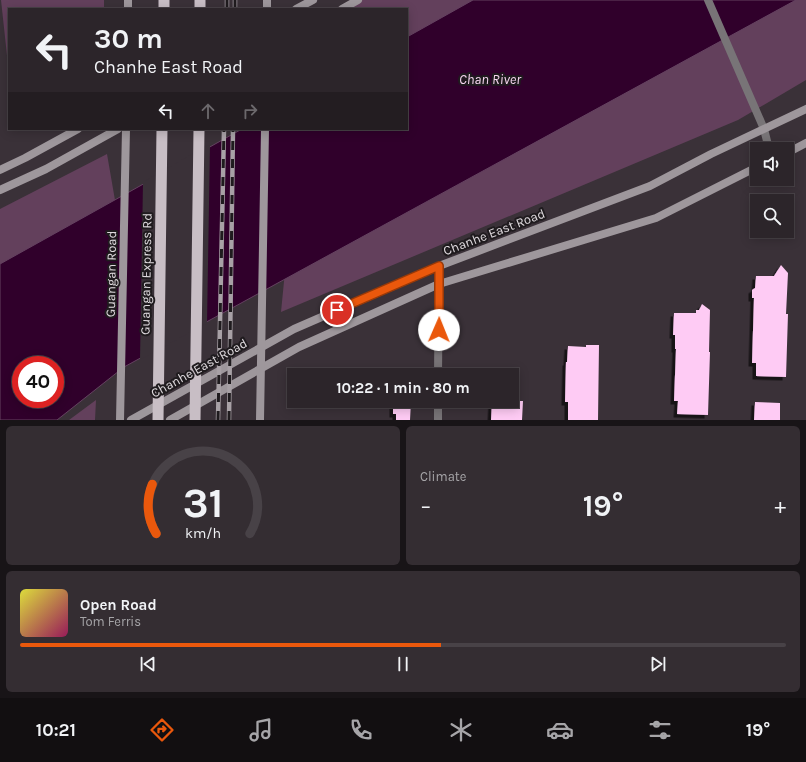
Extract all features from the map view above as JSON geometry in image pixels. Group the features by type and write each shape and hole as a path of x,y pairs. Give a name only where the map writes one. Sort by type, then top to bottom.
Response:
{"highway":[{"name":"Guangan Express Rd","path":"158,420 162,130"},
{"path":"195,420 199,130"}],"main road":[{"path":"298,8 313,0"},
{"path":"344,8 358,0"},
{"name":"Chanhe East Road","path":"131,420 294,329 439,266 650,186 711,154 806,109"},
{"path":"0,170 76,130"},
{"path":"0,190 46,169 116,130"},
{"name":"Guangan Road","path":"120,420 126,130"},
{"path":"260,420 265,130"},
{"path":"794,149 806,143"},
{"path":"170,420 299,347 439,284 656,218 750,170"}],"street":[{"path":"708,0 764,129 767,142"},
{"path":"438,368 439,266"},
{"path":"438,408 438,420"}],"shaded area":[{"path":"1,0 104,0 104,8 8,8 8,65"},
{"path":"358,0 806,0 806,80 738,120 281,312 299,130 408,130 408,8 344,8"},
{"path":"107,154 116,206 0,265 0,209"},
{"path":"96,400 95,420 69,420"}],"water":[{"name":"Chan River","path":"473,0 796,0 124,367 57,420 0,420 0,264 240,130 408,130 408,36"}],"pier":[{"path":"210,144 207,323 140,360 143,182"}],"building":[{"path":"781,265 788,273 786,314 788,314 786,377 756,376 756,363 752,363 754,298 752,298 752,290 755,288 756,276 774,276"},
{"path":"702,304 710,310 708,415 677,414 678,401 674,401 676,349 675,335 673,335 674,313 696,313 696,310 699,310"},
{"path":"586,345 599,345 598,420 568,420 568,402 565,402 568,346 586,347"},
{"path":"519,401 523,401 522,420 491,420 492,408 519,408"},
{"path":"755,402 780,403 780,420 754,420"},
{"path":"393,408 411,408 410,420 396,420 396,414 393,414"}],"railway":[{"path":"227,0 227,8"},
{"path":"235,0 235,8"},
{"path":"218,420 224,130"},
{"path":"229,420 233,130"}],"route":[{"path":"337,310 439,266 439,330"}]}
